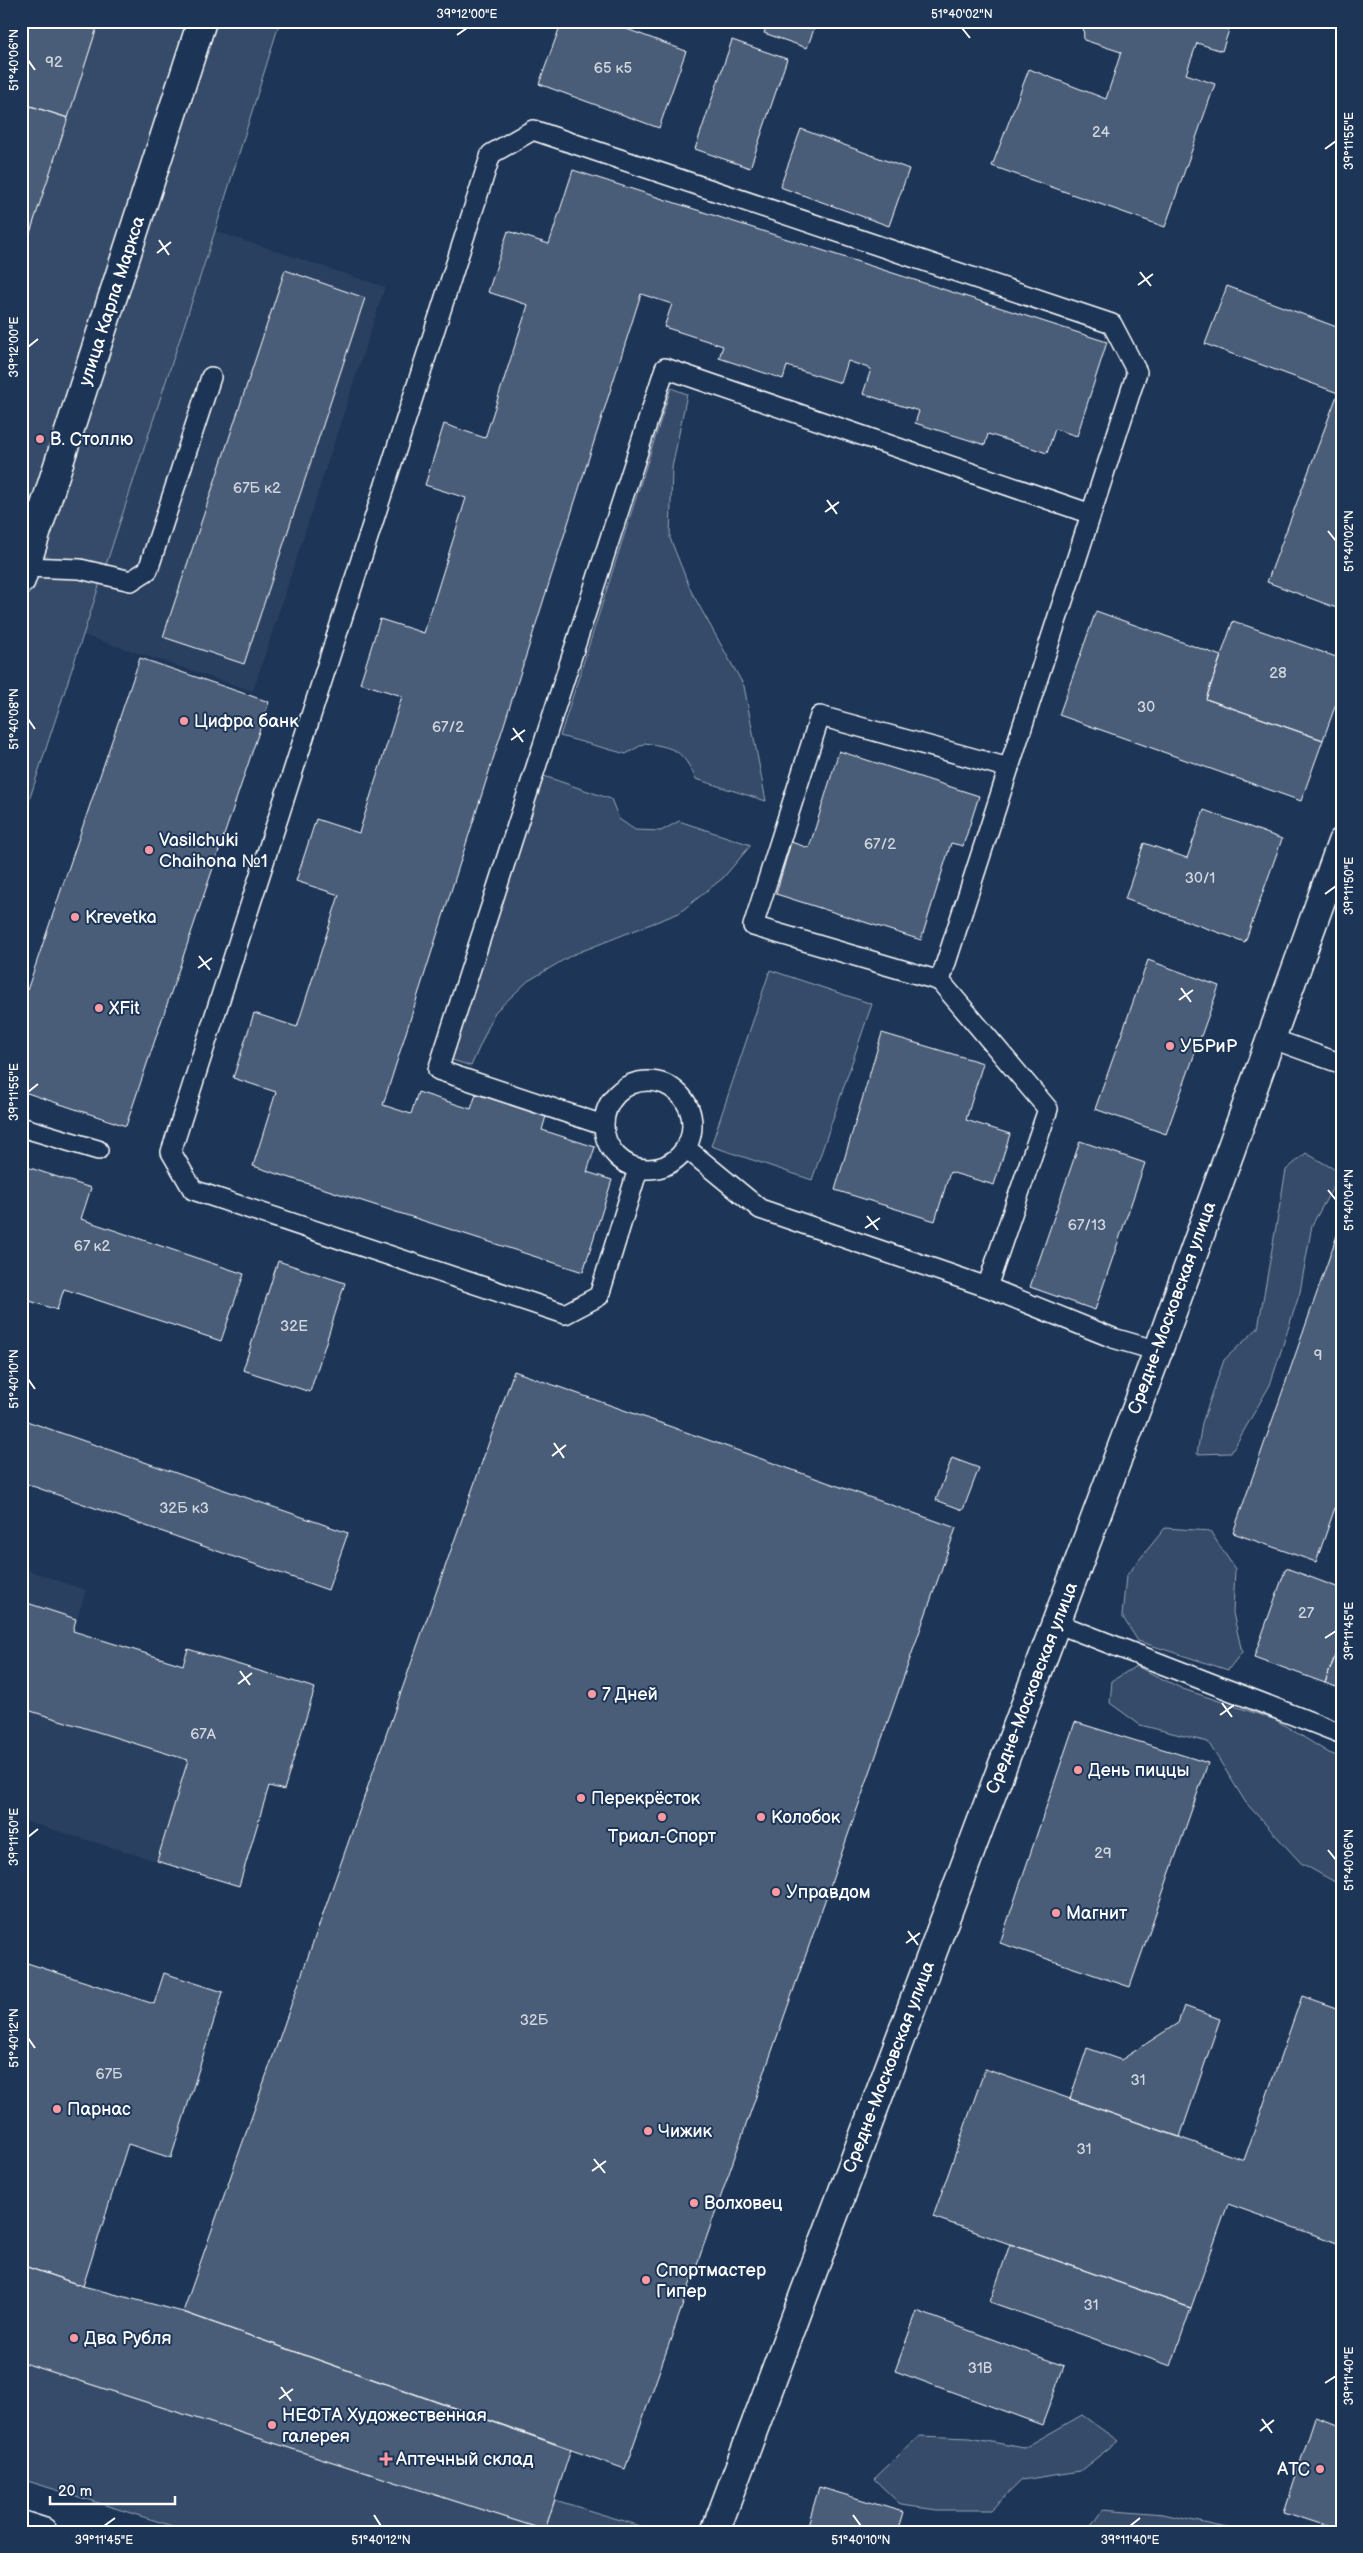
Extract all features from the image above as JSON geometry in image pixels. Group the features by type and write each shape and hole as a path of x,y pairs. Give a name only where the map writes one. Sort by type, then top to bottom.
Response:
{"street":[{"name":"улица Карла Маркса","path":"23,574 202,21"},
{"path":"21,524 28,545 23,574"},
{"name":"Средне-Московская улица","path":"715,2532 1158,1351 1342,842"},
{"path":"21,2525 43,2532"}],"lane":[{"path":"638,1168 599,1296 566,1314 194,1190 170,1152 490,154 533,130 1112,324 1137,372 940,981"},
{"path":"603,1124 438,1070 665,368 1091,514"},
{"path":"23,574 80,569 131,581 148,570 212,377"},
{"path":"987,1287 1048,1109 940,981 753,926 820,716 1009,768"},
{"path":"1270,1038 1342,1064"},
{"path":"652,1081 668,1085 680,1094 689,1107 692,1122 686,1148 672,1162 658,1169 638,1168 624,1163 612,1152 605,1138 603,1124 606,1109 622,1088 636,1082 652,1081"},
{"path":"21,1127 98,1150"},
{"path":"686,1148 760,1209 987,1287 1113,1338 1158,1351"},
{"path":"1056,1623 1342,1734"}],"shaded area":[{"path":"99,21 280,21 215,231 21,825 21,260"},
{"path":"215,231 385,287 253,691 83,635"},
{"path":"671,388 687,394 672,468 670,538 691,591 744,686 766,801 696,779 682,756 671,749 645,743 626,754 560,736"},
{"path":"544,776 611,799 619,819 635,830 661,831 679,821 751,845 723,878 679,913 572,955 528,981 495,1012 471,1066 449,1059"},
{"path":"770,970 872,1004 812,1180 711,1146"},
{"path":"1306,1153 1341,1173 1312,1225 1300,1292 1270,1385 1231,1453 1197,1454 1202,1423 1224,1360 1258,1328 1286,1170"},
{"path":"1165,1528 1210,1531 1235,1569 1233,1613 1242,1652 1228,1670 1138,1641 1122,1616 1126,1576"},
{"path":"21,1568 86,1590 73,1631 183,1665 188,1649 315,1688 284,1790 269,1786 239,1886 21,1820"},
{"path":"1136,1666 1183,1689 1276,1720 1329,1753 1342,1758 1342,1886 1301,1863 1246,1803 1208,1742 1140,1725 1110,1703 1112,1681"},
{"path":"21,2362 545,2530 555,2500 660,2532 192,2532 21,2479"},
{"path":"1082,2415 1118,2441 1080,2471 1022,2480 991,2510 937,2510 901,2505 874,2479 919,2436 970,2438 1024,2448"},
{"path":"1103,2509 1163,2514 1245,2532 1087,2532"}],"building":[{"path":"21,21 99,21 68,118 21,103"},
{"path":"562,21 605,21 686,51 659,128 539,84"},
{"path":"768,21 817,21 807,48 764,33"},
{"path":"1083,21 1232,21 1222,51 1197,43 1186,74 1215,84 1165,227 992,166 1029,69 1106,99 1121,52 1084,40"},
{"path":"732,40 787,59 750,168 695,149"},
{"path":"21,103 68,118 21,260"},
{"path":"801,129 909,169 889,226 780,187"},
{"path":"573,170 1107,342 1077,436 1055,429 1047,453 988,434 985,445 915,423 919,411 863,394 871,369 848,361 841,383 787,366 783,379 719,358 723,346 664,327 672,304 641,294 383,1105 411,1114 418,1092 471,1109 476,1094 546,1116 542,1130 595,1147 587,1172 612,1180 583,1272 253,1166 276,1092 233,1078 254,1013 297,1027 339,895 296,881 316,819 359,833 402,696 360,683 380,619 424,633 466,498 425,485 444,424 485,438 528,305 488,292 508,231 549,244"},
{"path":"285,270 365,298 244,664 163,637"},
{"path":"1227,286 1342,329 1342,382 1338,393 1205,344"},
{"path":"1338,393 1342,394 1342,610 1267,582"},
{"path":"1096,611 1221,656 1206,699 1323,740 1301,801 1059,715"},
{"path":"1233,621 1342,659 1342,687 1323,740 1206,699"},
{"path":"140,658 269,702 126,1126 21,1091 21,1008"},
{"path":"839,751 979,796 963,846 951,843 921,940 776,894 791,842 809,848"},
{"path":"1204,810 1282,839 1245,942 1125,899 1144,843 1187,858"},
{"path":"1148,960 1219,986 1166,1134 1095,1109"},
{"path":"882,1033 983,1063 966,1120 1010,1134 994,1185 950,1172 935,1221 835,1190"},
{"path":"1080,1141 1145,1163 1095,1310 1030,1287"},
{"path":"21,1165 91,1188 81,1219 244,1274 221,1341 64,1289 57,1310 21,1298"},
{"path":"1342,1221 1342,1488 1316,1562 1233,1533"},
{"path":"278,1261 345,1283 310,1392 243,1370"},
{"path":"514,1371 956,1528 625,2469 183,2312"},
{"path":"21,1419 348,1533 328,1590 21,1482"},
{"path":"952,1458 979,1468 963,1510 936,1500"},
{"path":"1286,1568 1342,1589 1342,1637 1325,1683 1254,1657"},
{"path":"21,1601 76,1619 73,1631 183,1665 188,1649 315,1688 284,1790 269,1786 239,1886 157,1861 188,1760 21,1708"},
{"path":"1342,1637 1342,1689 1325,1683"},
{"path":"1075,1722 1208,1763 1130,1987 1000,1943"},
{"path":"21,1961 154,2004 164,1973 223,1992 171,2158 128,2144 83,2286 21,2265"},
{"path":"1302,1996 1342,2010 1340,2244 1228,2204 1191,2308 933,2217 985,2069 1244,2160"},
{"path":"1184,2006 1220,2019 1180,2137 1070,2099 1087,2048 1121,2060 1178,2023"},
{"path":"1010,2244 1191,2308 1171,2366 990,2302"},
{"path":"21,2265 83,2286 183,2312 571,2449 545,2530 21,2362"},
{"path":"917,2311 1064,2366 1042,2425 895,2371"},
{"name":"АТС","path":"1315,2417 1342,2426 1342,2531 1284,2512"},
{"path":"819,2487 903,2512 897,2532 806,2532"}],"place":[{"name":"В. Столлю","path":"40,439"},
{"name":"Цифра банк","path":"184,721"},
{"name":"Vasilchuki Chaihona №1","path":"149,850"},
{"name":"Krevetka","path":"75,917"},
{"name":"XFit","path":"99,1008"},
{"name":"УБРиР","path":"1170,1046"},
{"name":"7 Дней","path":"592,1694"},
{"name":"День пиццы","path":"1078,1770"},
{"name":"Перекрёсток","path":"581,1798"},
{"name":"Триал-Спорт","path":"662,1817"},
{"name":"Колобок","path":"761,1817"},
{"name":"Управдом","path":"776,1892"},
{"name":"Магнит","path":"1056,1913"},
{"name":"Парнас","path":"57,2109"},
{"name":"Чижик","path":"648,2131"},
{"name":"Волховец","path":"694,2203"},
{"name":"Спортмастер Гипер","path":"646,2280"},
{"name":"Два Рубля","path":"74,2338"},
{"name":"НЕФТА Художественная галерея","path":"272,2425"},
{"name":"Аптечный склад","path":"386,2459"},
{"name":"АТС","path":"1320,2469"}]}
